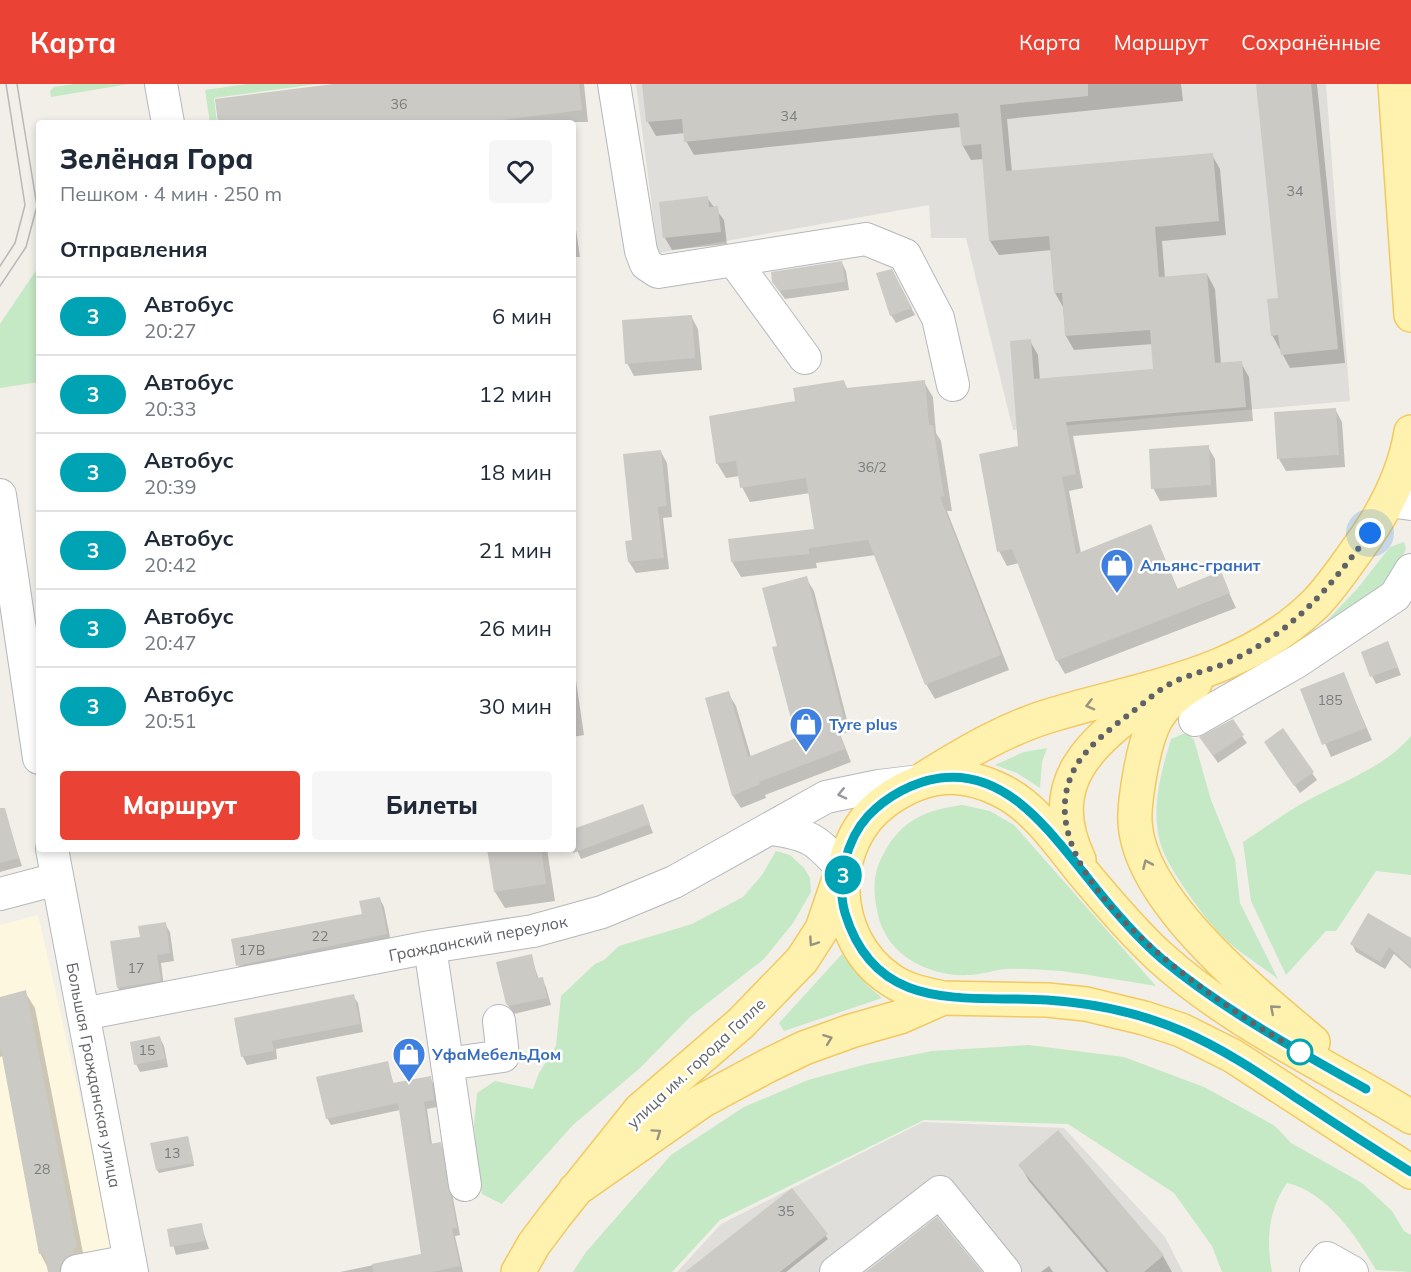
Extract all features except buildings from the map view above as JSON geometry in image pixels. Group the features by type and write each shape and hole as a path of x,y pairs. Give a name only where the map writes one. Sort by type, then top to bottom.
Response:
{"main road":[{"path":"1395,84 1406,158 1411,315"},
{"path":"1366,1089 1258,995 1172,908 1142,853 1135,823 1139,779 1153,724 1167,701 1271,638 1314,604 1370,533 1400,502 1411,432"},
{"path":"1089,881 1070,840 1065,811 1076,766 1115,725 1167,685 1234,660"},
{"name":"улица им. города Галле","path":"518,1272 534,1244 640,1110 741,1023 802,960 822,929 849,848 861,824 883,803 975,748 1053,714 1167,685"},
{"path":"920,781 963,777 1002,790 1029,811 1059,842 1089,881 1158,956 1253,1025 1411,1117"},
{"path":"843,869 843,906 855,941 877,969 892,981 908,989 943,998"},
{"name":"улица им. города Галле","path":"575,1190 702,1101 767,1066 804,1048 851,1030 900,1017 943,998 1086,1004 1144,1018 1181,1030 1233,1056 1411,1172"}],"street":[{"path":"161,84 167,120"},
{"path":"614,84 641,251 646,264 658,272 735,262 866,239 905,255 938,318 953,385"},
{"path":"735,262 805,358"},
{"path":"0,495 36,738"},
{"path":"1195,720 1298,661 1395,596 1411,570"},
{"name":"Гражданский переулок","path":"83,1014 430,947 533,931 602,912 674,882 826,797 879,786 920,781"},
{"path":"772,829 803,834 822,847 843,869"},
{"path":"0,894 55,864"},
{"name":"Большая Гражданская улица","path":"55,864 131,1267"},
{"path":"430,947 465,1185"},
{"path":"447,1064 503,1056 499,1021"},
{"path":"836,1272 940,1192 1005,1272"},
{"path":"78,1271 131,1267"}],"shaded area":[{"path":"636,84 1326,84 1350,401 1013,430 966,238 931,238 929,205 658,253"},
{"path":"38,915 117,1272 0,1272 0,925"},
{"path":"923,1122 1064,1128 1165,1237 1183,1272 677,1272 721,1224"}],"green space":[{"path":"74,84 129,84 51,97 50,91 54,87"},
{"path":"247,84 317,84 214,98 217,120 210,120 205,90"},
{"path":"36,270 36,382 0,388 0,324"},
{"path":"1404,542 1406,549 1390,575 1379,587 1344,616 1317,631 1357,589 1390,547"},
{"path":"1188,734 1194,740 1211,800 1235,859 1240,903 1278,979 1240,952 1220,934 1186,890 1160,842 1157,829 1158,790 1171,739"},
{"path":"1411,736 1411,875 1376,871 1336,931 1326,931 1286,975 1251,901 1243,842 1301,804 1374,766 1388,757"},
{"path":"1047,748 1042,762 1040,788 1017,773 995,765 1024,752"},
{"path":"962,805 990,811 1014,825 1156,986 1061,971 1033,969 1006,969 974,975 954,975 925,968 900,953 883,929 878,915 874,888 880,861 895,837 912,821 934,811"},
{"path":"776,851 790,855 804,868 810,878 811,892 793,923 764,959 691,1016 640,1068 573,1125 502,1204 482,1194 474,1126 477,1093 495,1081 533,1089 539,1073 556,1046 561,996 595,964 604,960 619,946 692,924 743,897 762,875"},
{"path":"842,954 867,985 882,998 784,1031 779,1023"},
{"path":"1029,1045 1124,1057 1204,1087 1275,1126 1291,1143 1362,1183 1392,1211 1404,1231 1411,1235 1411,1272 1376,1270 1350,1230 1328,1206 1302,1188 1287,1183 1276,1204 1270,1226 1269,1249 1272,1272 1222,1272 1212,1246 1174,1193 1068,1124 924,1120 720,1220 672,1272 573,1272 586,1252 671,1155 744,1107 808,1080 867,1064 932,1051"}],"tram line":[{"path":"0,266 15,243 25,205 6,84"},
{"path":"17,84 36,200"},
{"path":"0,286 26,247 36,210"}],"bus line":[{"name":"3","path":"1366,1089 1253,1025 1158,956 1089,881 1059,842 1029,811 1002,790 963,777 920,781 896,794 871,813 861,824 854,837 843,869 843,906 855,941 877,969 892,981 908,989 943,998 1047,1000 1086,1004 1144,1018 1181,1030 1233,1056 1411,1172"}],"place":[{"name":"Альянс-гранит","path":"1117,594"},
{"name":"Tyre plus","path":"806,753"},
{"name":"УфаМебельДом","path":"409,1083"}],"route":[{"path":"1300,1052 1309,1057 1253,1025 1158,956 1089,881 1070,840 1065,811 1069,787 1076,766 1115,725 1167,685 1234,660 1271,638 1314,604 1370,533"}]}
